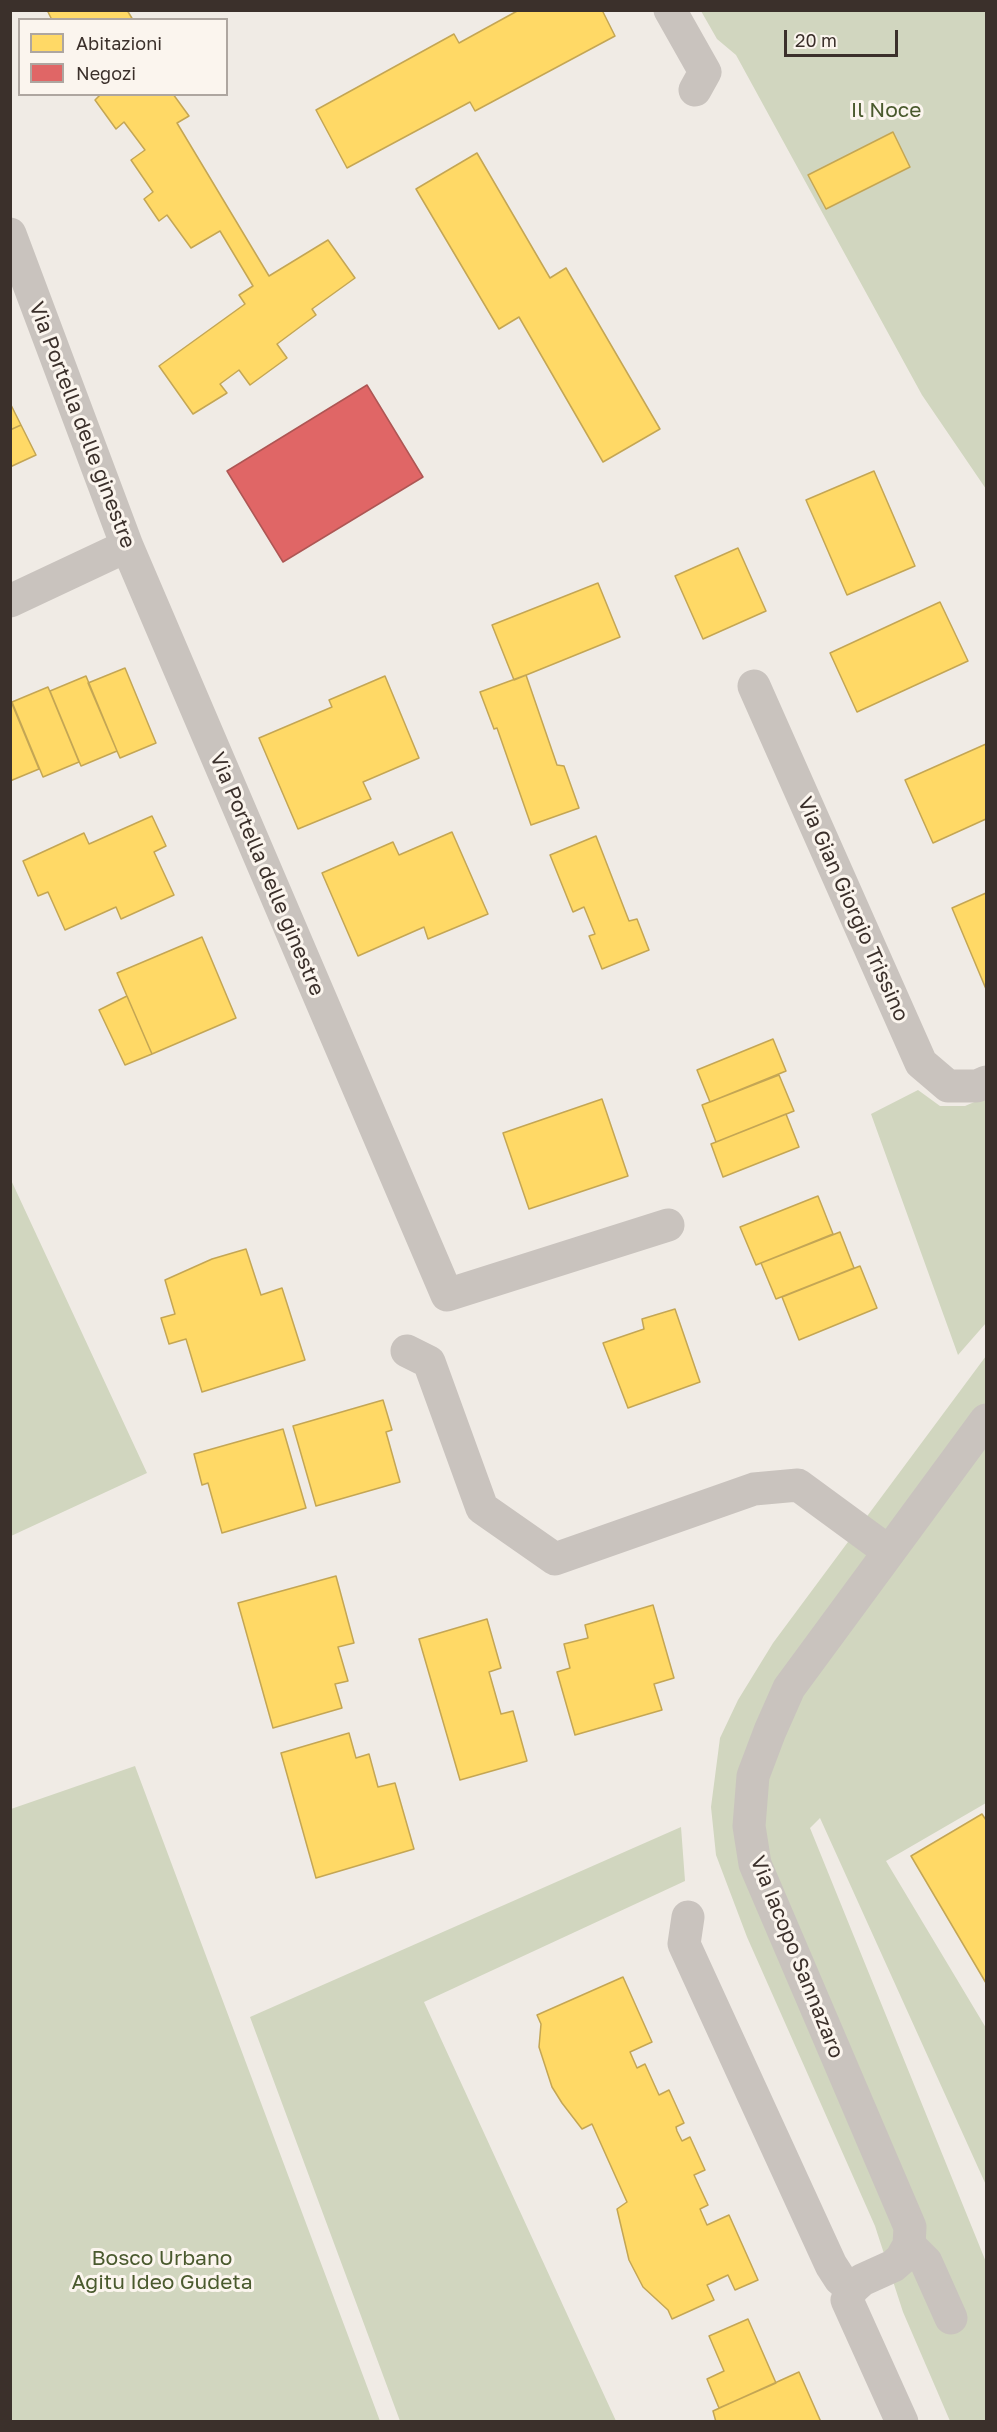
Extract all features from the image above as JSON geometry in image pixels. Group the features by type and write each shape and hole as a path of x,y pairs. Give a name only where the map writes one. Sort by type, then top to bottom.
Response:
{"street":[{"path":"670,10 705,72 695,90"},
{"name":"Via Portella delle ginestre","path":"10,234 127,546 447,1295 668,1225"},
{"path":"10,601 127,546"},
{"name":"Via Gian Giorgio Trissino","path":"754,686 921,1063 948,1086 977,1086 987,1082"},
{"path":"407,1351 429,1362 482,1508 555,1559 754,1489 798,1485 888,1551"},
{"name":"Via Iacopo Sannazaro","path":"909,2245 910,2227 755,1864 749,1826 753,1776 789,1688 987,1420"},
{"path":"688,1917 684,1944 831,2265 840,2279 852,2289"},
{"path":"902,2421 847,2300 852,2289 862,2280 893,2266 901,2259 909,2245 926,2262 951,2318"}],"green space":[{"name":"Il Noce","path":"701,11 986,11 986,489 922,395 736,55 717,39"},
{"path":"918,1090 940,1106 965,1106 986,1097 986,1323 958,1355 871,1114"},
{"path":"11,1180 147,1473 10,1536"},
{"path":"986,1356 986,1803 886,1861 986,2028 986,2185 820,1818 810,1828 986,2262 986,2421 950,2421 903,2312 875,2226 747,1937 716,1855 711,1807 720,1738 738,1700 773,1643"},
{"name":"Bosco Urbano Agitu Ideo Gudeta","path":"135,1766 380,2421 11,2421 11,1809"},
{"path":"681,1827 685,1881 424,2002 616,2421 400,2421 250,2017"}],"building: Abitazioni":[{"path":"47,10 127,10 132,18 51,18"},
{"path":"519,10 602,10 615,36 475,111 470,102 347,168 316,110 454,34 459,43"},
{"path":"99,96 174,96 189,116 177,123 269,276 328,240 355,278 312,309 316,315 277,344 287,358 250,385 239,370 220,384 227,393 193,414 159,366 245,304 239,295 253,286 220,231 191,248 167,215 159,221 144,199 153,192 131,160 145,150 124,122 116,129 95,100"},
{"path":"893,132 910,167 826,209 808,175"},
{"path":"477,153 550,278 566,268 660,429 603,462 519,317 499,329 416,189"},
{"path":"10,403 21,425 10,430"},
{"path":"21,425 36,455 10,467 10,430"},
{"path":"874,471 915,566 847,595 806,500"},
{"path":"738,548 766,611 703,639 675,576"},
{"path":"598,583 620,637 514,680 492,625"},
{"path":"940,602 968,661 857,712 830,653"},
{"path":"125,668 156,743 120,758 88,683"},
{"path":"526,675 557,765 564,766 579,808 531,825 497,728 494,729 480,692"},
{"path":"86,676 117,751 81,766 50,691"},
{"path":"385,676 419,758 363,782 371,799 298,829 259,738 332,707 329,700"},
{"path":"48,687 79,762 43,777 12,702"},
{"path":"10,699 39,769 10,781"},
{"path":"986,744 986,819 933,843 905,780"},
{"path":"152,816 166,846 154,852 174,895 121,919 116,907 65,930 48,892 38,896 23,861 84,833 89,844"},
{"path":"452,832 488,914 428,939 424,927 358,956 322,873 393,842 399,855"},
{"path":"596,836 629,921 637,919 649,950 602,969 589,936 595,934 584,907 573,912 550,855"},
{"path":"986,893 986,989 952,908"},
{"path":"202,937 236,1018 152,1054 117,973"},
{"path":"127,996 152,1054 125,1065 99,1010"},
{"path":"773,1039 786,1071 710,1102 697,1070"},
{"path":"779,1075 794,1111 716,1142 702,1105"},
{"path":"602,1099 628,1176 529,1209 503,1133"},
{"path":"786,1114 799,1147 723,1177 711,1144"},
{"path":"818,1196 833,1234 756,1265 740,1227"},
{"path":"840,1232 854,1268 776,1299 761,1263"},
{"path":"246,1249 261,1295 282,1288 305,1360 202,1392 186,1339 169,1344 161,1318 175,1314 165,1280 212,1259"},
{"path":"860,1266 877,1308 799,1340 782,1297"},
{"path":"675,1309 700,1382 628,1408 603,1343 644,1329 642,1319"},
{"path":"383,1400 392,1430 386,1432 400,1482 316,1506 293,1426"},
{"path":"283,1429 306,1508 222,1533 208,1483 202,1485 194,1454"},
{"path":"336,1576 354,1643 338,1647 348,1681 335,1684 342,1708 273,1728 238,1603"},
{"path":"653,1605 674,1678 654,1684 662,1710 575,1735 557,1672 570,1668 564,1644 588,1638 585,1625"},
{"path":"487,1619 501,1668 489,1672 501,1714 513,1711 527,1761 460,1780 419,1639"},
{"path":"349,1733 356,1758 369,1754 378,1787 395,1783 414,1849 316,1878 281,1753"},
{"path":"982,1814 986,1820 986,1983 911,1856"},
{"path":"623,1977 652,2042 630,2052 637,2068 645,2064 659,2095 669,2090 684,2123 676,2127 677,2131 682,2141 690,2137 705,2170 694,2175 708,2205 700,2209 707,2225 729,2215 758,2280 735,2290 728,2275 707,2285 714,2300 672,2319 668,2310 643,2287 629,2260 617,2209 627,2202 592,2124 582,2129 562,2103 552,2087 539,2047 541,2024 537,2015"},
{"path":"748,2319 776,2383 719,2408 707,2379 724,2371 709,2336"},
{"path":"799,2372 821,2422 716,2422 713,2411"}],"building: Negozi":[{"path":"367,385 423,477 283,562 227,471"}]}
